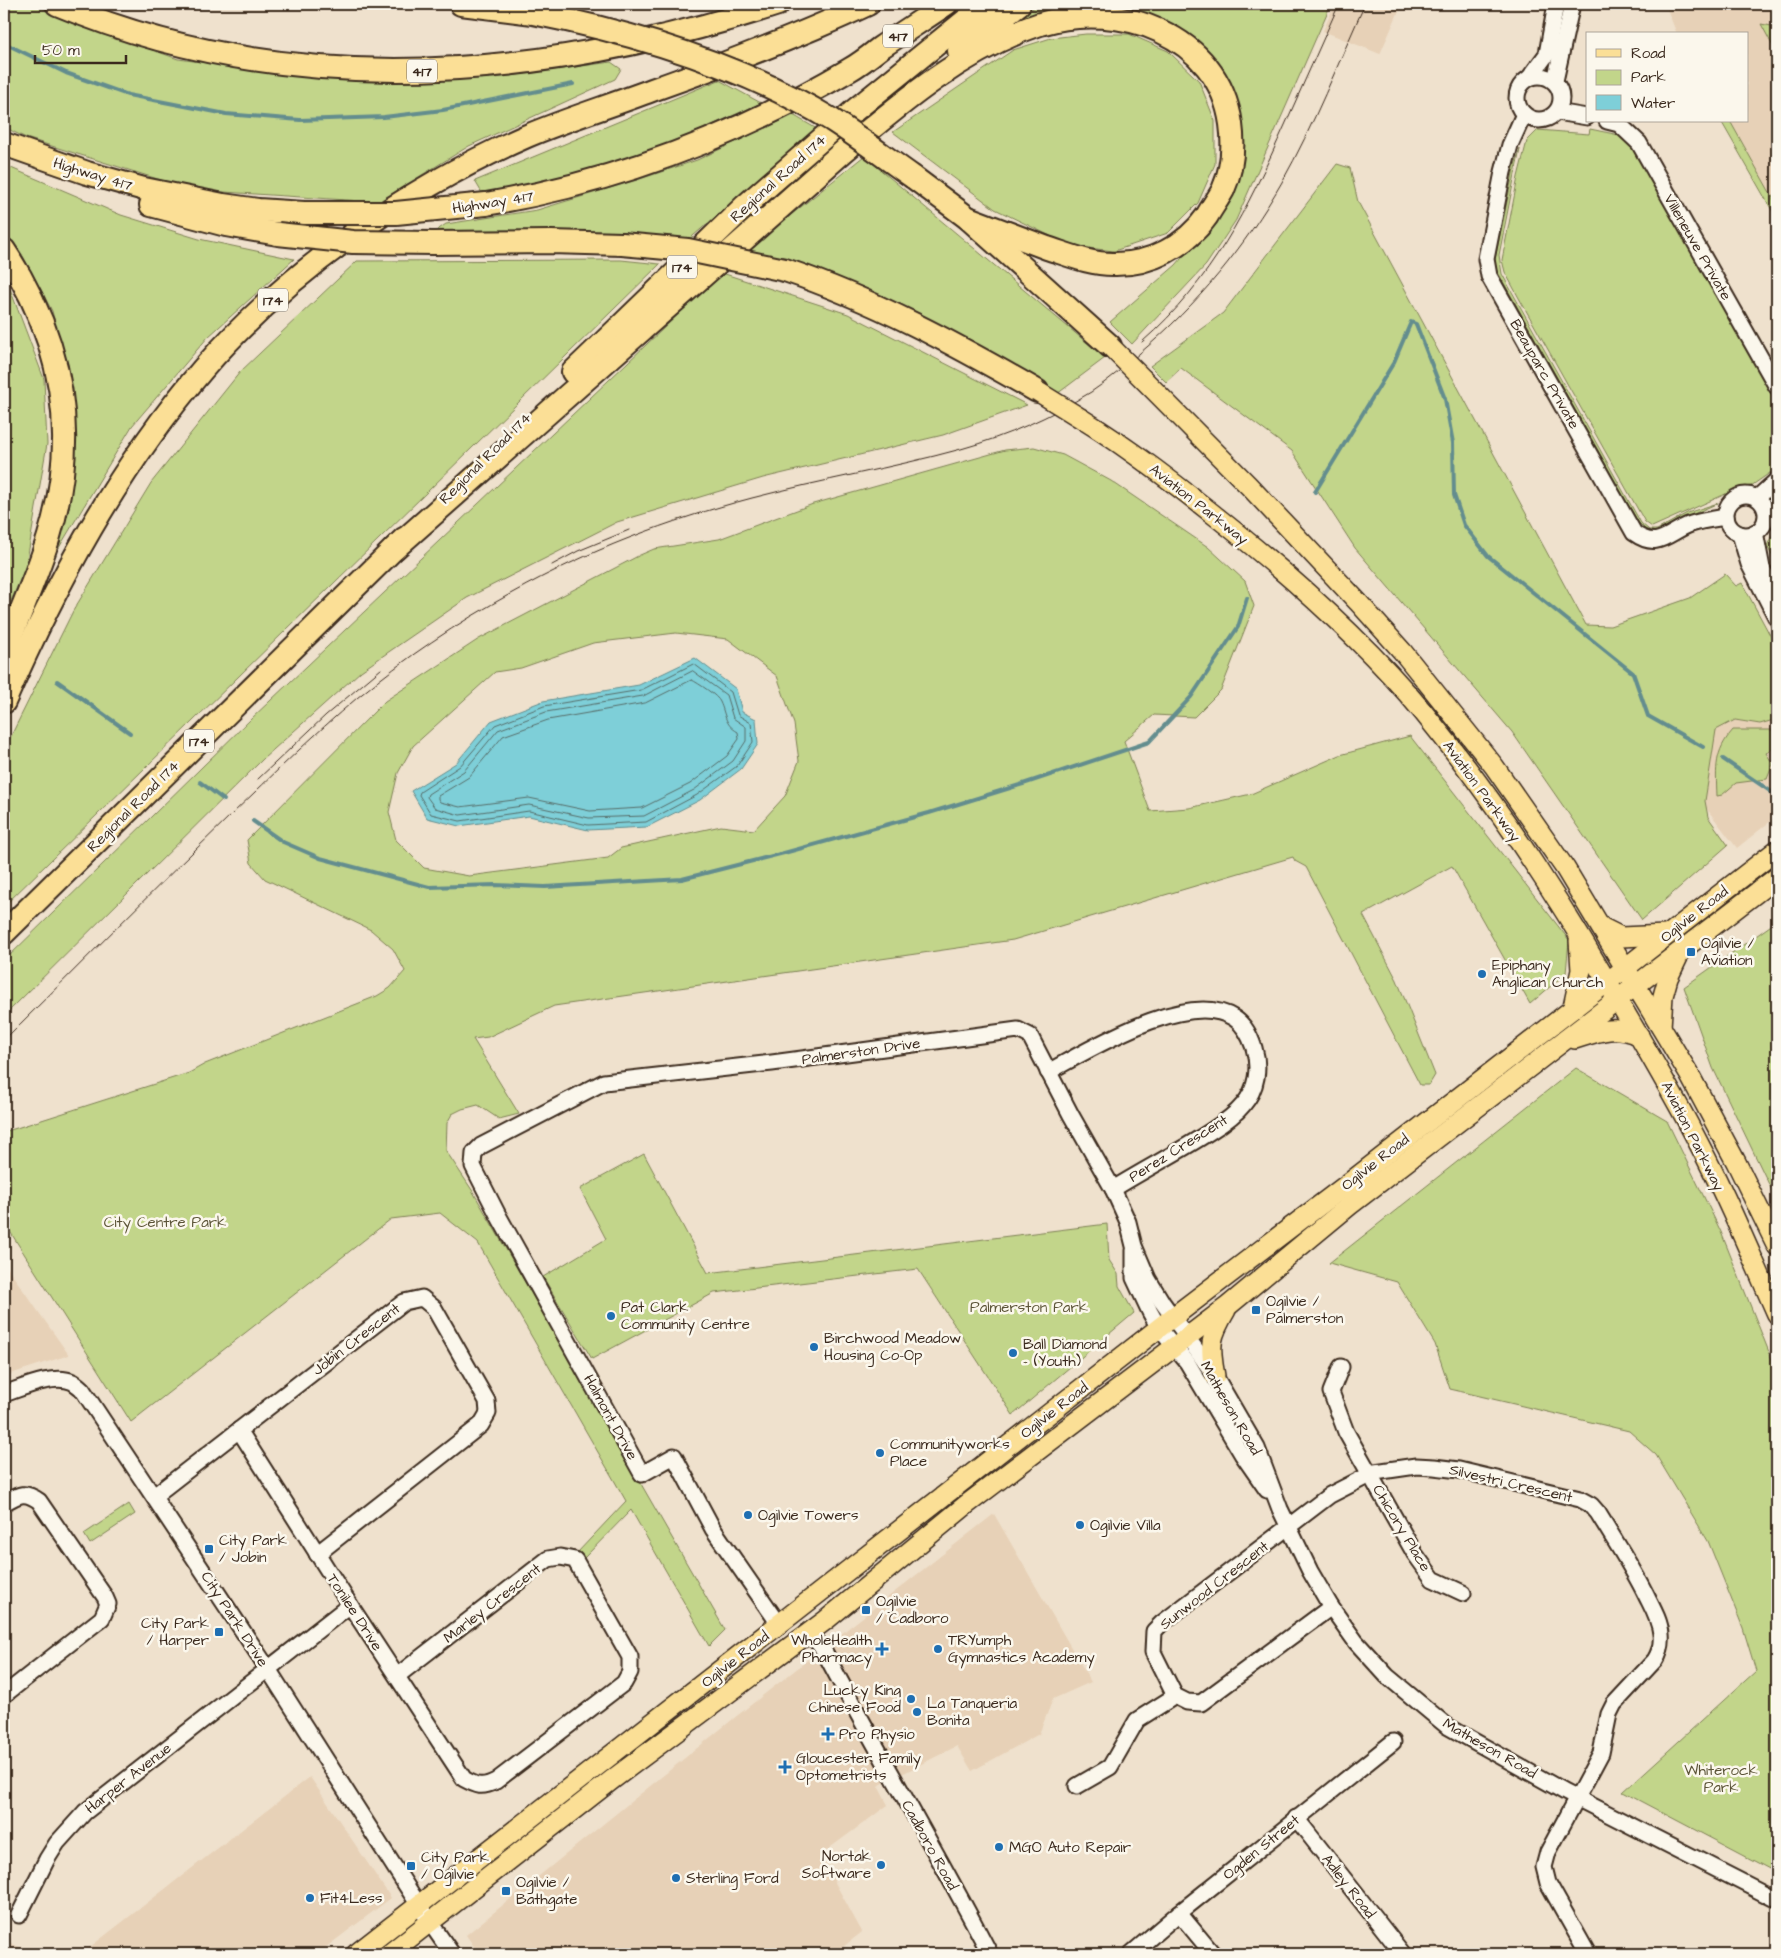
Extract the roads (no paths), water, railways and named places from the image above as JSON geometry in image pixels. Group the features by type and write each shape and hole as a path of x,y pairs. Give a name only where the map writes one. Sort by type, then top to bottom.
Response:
{"highway":[{"name":"417","path":"57,4 129,30 216,53 306,67 361,71 405,71 450,70 512,64 595,52 676,34 778,4"},
{"path":"461,4 571,20 658,44 781,93 832,120 913,176 968,218 1110,346"},
{"name":"174","path":"4,702 34,633 67,569 145,443 205,366 255,316 315,263 401,202 494,151 551,126 764,49 868,4"},
{"name":"Highway 417","path":"4,144 82,172 144,189 258,210 304,213 396,213 486,204 545,194 598,180 649,164 719,137 752,122 851,70 946,4"},
{"name":"Regional Road 174","path":"4,933 394,549 493,448 745,206 855,110 986,4"},
{"path":"915,92 925,78 1019,4"},
{"path":"394,549 842,152 915,92 978,52 1026,29 1058,19 1099,16 1139,21 1168,33 1180,41 1210,70 1223,94 1228,109 1232,135 1231,164 1228,178 1216,202 1193,234 1165,253 1131,262 1114,264 1092,262 1062,253 968,218"},
{"path":"4,154 70,180 137,201 226,225 278,234 353,242 622,244 696,252 784,270 838,288 903,318 982,359 1037,391"},
{"path":"4,250 28,290 48,340 59,382 64,445 59,496 49,535 4,654"}],"main road":[{"name":"Aviation Parkway","path":"1110,346 1249,486 1358,602 1408,658 1500,774 1565,868 1661,1027 1732,1154 1777,1246"},
{"name":"Aviation Parkway","path":"1037,391 1127,448 1242,537 1306,593 1381,665 1423,712 1507,821 1579,934 1639,1035 1700,1146 1777,1314"},
{"name":"Ogilvie Road","path":"356,1954 1166,1322 1777,850"},
{"name":"Ogilvie Road","path":"389,1954 613,1779 809,1632 966,1505 1228,1306 1350,1205 1637,987 1777,877"},
{"path":"1601,928 1621,937 1666,936"},
{"path":"1573,1007 1581,970 1579,934"},
{"path":"1661,1027 1663,996 1668,978 1680,953"},
{"path":"1560,1045 1597,1032 1614,1029 1639,1035"},
{"path":"1215,1376 1210,1351 1211,1342 1228,1306"}],"street":[{"path":"1530,77 1547,76 1555,81 1560,88 1561,106 1549,118 1531,119 1518,107 1516,98 1523,82 1530,77 1547,54 1556,4"},
{"path":"1555,81 1572,4"},
{"path":"1557,112 1586,117"},
{"name":"Beauparc Private","path":"1524,114 1510,145 1503,172 1486,259 1489,276 1634,533 1644,540 1657,541 1690,524 1726,517"},
{"name":"Villeneuve Private","path":"1611,122 1619,124 1639,143 1777,387"},
{"path":"1757,498 1777,480"},
{"path":"1742,495 1750,495 1757,498 1765,511 1765,520 1761,527 1748,533 1733,530 1728,524 1726,517 1726,509 1730,503 1742,495"},
{"path":"1748,533 1762,568 1777,597"},
{"path":"1748,533 1749,564 1777,620"},
{"name":"Perez Crescent","path":"1048,1072 1122,1032 1174,1014 1202,1010 1220,1012 1233,1017 1242,1024 1249,1035 1256,1054 1258,1070 1252,1092 1244,1105 1216,1128 1113,1188"},
{"name":"Palmerston Drive","path":"474,1154 481,1146 604,1082 772,1063 1018,1030 1030,1036 1113,1188 1128,1222 1134,1246 1166,1322 1180,1342"},
{"name":"Halmont Drive","path":"474,1154 473,1166 498,1215 642,1474 674,1456 713,1529 779,1624"},
{"name":"Jobin Crescent","path":"154,1496 404,1302 422,1298 434,1308 487,1401 488,1413 481,1425 317,1554"},
{"name":"Matheson Road","path":"1180,1342 1215,1376 1257,1448 1280,1509 1310,1571 1356,1642 1387,1676 1447,1726 1576,1797 1777,1900"},
{"name":"Matheson Road","path":"1180,1342 1187,1362 1242,1454 1280,1509"},
{"name":"Chicory Place","path":"1342,1367 1331,1392 1346,1432 1415,1554 1433,1579 1463,1593"},
{"name":"City Park Drive","path":"4,1394 43,1381 60,1380 73,1382 82,1389 268,1669 419,1906 452,1954"},
{"name":"Tonilee Drive","path":"239,1430 317,1554 464,1779 477,1786"},
{"name":"Silvestri Crescent","path":"1289,1527 1330,1495 1370,1474 1416,1466 1459,1470 1580,1499 1591,1505 1598,1513 1635,1572 1657,1617 1662,1643 1655,1660 1614,1704 1609,1714 1604,1747 1548,1852 1544,1867 1548,1883 1588,1954"},
{"path":"4,1503 20,1494 32,1496 39,1501 108,1604 102,1618 4,1694"},
{"name":"Sunwood Crescent","path":"1176,1696 1153,1652 1154,1631 1289,1527"},
{"name":"Marley Crescent","path":"398,1676 548,1559 560,1557 575,1560 630,1657 630,1672 624,1683 506,1773 485,1786 477,1786"},
{"name":"Harper Avenue","path":"19,1915 46,1859 57,1843 84,1812 350,1605"},
{"path":"1077,1786 1110,1767 1137,1720 1176,1696 1187,1702 1201,1702 1332,1607"},
{"name":"Cadboro Road","path":"809,1632 823,1649 990,1954"},
{"name":"Ogden Street","path":"1131,1954 1296,1818 1393,1742"},
{"name":"Adley Road","path":"1296,1818 1402,1954"},
{"path":"1179,1913 1213,1954"}],"water":[{"path":"695,658 736,689 742,712 756,719 758,744 741,769 700,800 647,827 588,830 529,816 459,826 427,818 411,791 456,763 491,721 543,701 639,685"}],"waterway":[{"path":"4,43 66,73 128,95 226,114 300,120 384,117 443,110 573,84"},
{"path":"1315,492 1394,362 1411,322 1416,324 1445,399 1453,443 1454,495 1464,525 1488,556 1633,673 1648,716 1703,747"},
{"path":"253,821 283,842 320,858 429,887 495,885 545,887 682,879 929,813 1149,742 1191,697 1238,627 1247,598"},
{"path":"57,681 130,733"},
{"path":"1723,759 1773,793"},
{"path":"200,782 224,800"}],"tram line":[{"path":"1142,342 1189,294 1226,242 1257,186 1339,4"},
{"path":"4,1040 203,842 325,726 394,669 471,616 540,578 629,538 690,516 752,498 978,444 1044,418 1104,383 1161,335 1200,295 1236,252 1268,206 1305,138 1365,4"},
{"path":"552,565 578,551 629,530"},
{"path":"258,779 326,715 381,669"}],"place":[{"name":"Ogilvie / Aviation","path":"1691,952"},
{"name":"Epiphany Anglican Church","path":"1482,974"},
{"name":"Ogilvie / Palmerston","path":"1256,1310"},
{"name":"Pat Clark Community Centre","path":"611,1316"},
{"name":"Birchwood Meadow Housing Co-Op","path":"814,1347"},
{"name":"Ball Diamond - (Youth)","path":"1013,1353"},
{"name":"Communityworks Place","path":"880,1453"},
{"name":"Ogilvie Towers","path":"748,1515"},
{"name":"Ogilvie Villa","path":"1080,1525"},
{"name":"City Park / Jobin","path":"209,1549"},
{"name":"Ogilvie / Cadboro","path":"866,1610"},
{"name":"City Park / Harper","path":"219,1632"},
{"name":"WholeHealth Pharmacy","path":"882,1649"},
{"name":"TRYumph Gymnastics Academy","path":"938,1649"},
{"name":"Lucky King Chinese Food","path":"911,1699"},
{"name":"La Tanqueria Bonita","path":"917,1712"},
{"name":"Pro Physio","path":"828,1734"},
{"name":"Gloucester Family Optometrists","path":"785,1767"},
{"name":"MGO Auto Repair","path":"999,1847"},
{"name":"Nortak Software","path":"881,1865"},
{"name":"City Park / Ogilvie","path":"411,1866"},
{"name":"Sterling Ford","path":"676,1878"},
{"name":"Ogilvie / Bathgate","path":"506,1891"},
{"name":"Fit4Less","path":"310,1898"}],"park label":[{"name":"City Centre Park","path":"165,1222"},
{"name":"Palmerston Park","path":"1029,1307"},
{"name":"Whiterock Park","path":"1721,1778"}]}
